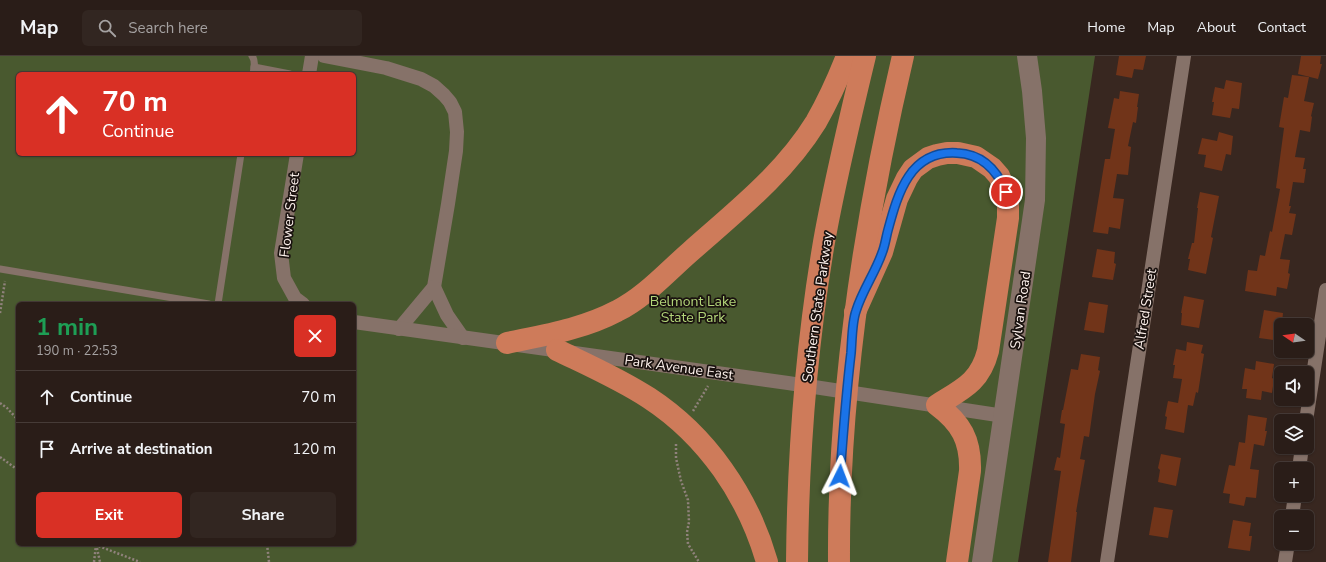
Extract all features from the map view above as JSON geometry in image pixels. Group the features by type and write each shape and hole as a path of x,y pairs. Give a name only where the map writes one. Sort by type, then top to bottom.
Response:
{"highway":[{"path":"507,343 568,330 591,323 618,311 652,286 759,191 787,161 815,122 833,90 847,56"},
{"name":"Southern State Parkway","path":"797,562 798,493 802,424 820,272 829,215 865,56"},
{"path":"839,562 838,516 843,433 855,312 884,137 903,56"},
{"path":"855,312 882,252 897,199 913,169 928,158 947,153 958,153 976,157 992,168 999,176 1006,192 1008,218 988,351 981,371 974,379 967,386 938,405 947,412 961,428 969,449 969,478 957,562"},
{"path":"557,350 644,395 674,416 695,436 717,462 736,491 752,522 768,562"},
{"path":"838,516 849,562"}],"street":[{"path":"309,72 312,56"},
{"path":"324,56 386,68 421,79 434,86 444,95 450,102 455,112 457,132 456,151 434,287 399,329"},
{"name":"Sylvan Road","path":"982,562 1035,200 1036,138 1027,56"},
{"name":"Alfred Street","path":"1107,562 1184,56"},
{"name":"Flower Street","path":"297,156 281,254 284,278 299,301"},
{"path":"434,287 447,314 463,338"},
{"path":"1307,414 1326,290"},
{"name":"Park Avenue East","path":"356,322 938,405 1004,416"},
{"path":"1285,562 1287,550"}],"lane":[{"path":"252,56 254,58 254,71 266,72"},
{"path":"218,302 241,156"},
{"path":"3,270 196,302"}],"path":[{"path":"0,313 3,270"},
{"path":"0,403 16,418"},
{"path":"678,438 676,443 676,458 681,481 688,500 688,544 699,562"},
{"path":"0,457 16,469"},
{"path":"94,562 96,546"},
{"path":"96,546 100,562"},
{"path":"101,546 140,562"},
{"path":"267,546 268,562"}],"green space":[{"name":"Belmont Lake State Park","path":"0,56 1095,56 1018,562 0,562"}],"building":[{"path":"1119,56 1146,56 1143,70 1134,69 1132,78 1116,75"},
{"path":"1301,56 1321,56 1320,64 1322,64 1318,79 1298,74"},
{"path":"1292,75 1309,77 1304,101 1314,103 1310,132 1300,130 1295,157 1305,158 1303,169 1306,169 1304,183 1293,182 1289,213 1296,214 1292,235 1285,234 1280,259 1290,260 1288,273 1290,274 1287,289 1277,287 1276,296 1245,291 1248,270 1257,271 1260,255 1265,256 1270,231 1272,232 1280,189 1276,188 1284,128 1279,127 1284,97 1288,98"},
{"path":"1226,80 1242,83 1239,109 1232,108 1230,118 1212,115 1214,102 1212,102 1215,87 1224,89"},
{"path":"1120,91 1139,94 1136,123 1133,122 1128,146 1131,147 1128,175 1117,174 1113,198 1124,199 1120,229 1109,227 1108,234 1093,232 1105,159 1110,159 1115,129 1108,128 1114,98 1119,99"},
{"path":"1219,132 1233,136 1231,155 1226,154 1222,171 1204,167 1206,155 1198,154 1202,138 1217,141"},
{"path":"1200,192 1219,196 1206,274 1188,270 1190,259 1188,259 1192,243 1194,243"},
{"path":"1097,249 1115,252 1114,263 1116,264 1113,280 1092,277"},
{"path":"1184,296 1204,300 1199,328 1181,325 1181,313"},
{"path":"1089,302 1108,305 1104,333 1084,330"},
{"path":"1264,310 1283,313 1282,318 1274,318 1274,340 1259,338"},
{"path":"1187,342 1203,345 1201,353 1204,354 1198,393 1196,392 1193,406 1188,405 1184,433 1165,429 1167,417 1165,416 1168,401 1178,403 1182,379 1173,378 1175,365 1173,365 1176,349 1186,351"},
{"path":"1081,354 1100,357 1098,370 1100,371 1089,437 1084,436 1080,459 1085,460 1076,512 1071,562 1048,562 1061,471 1054,470 1057,457 1060,458 1065,424 1060,423 1062,410 1071,369 1078,370"},
{"path":"1256,361 1274,364 1272,393 1262,391 1261,400 1246,398 1247,389 1242,389 1245,368 1255,370"},
{"path":"1248,415 1267,418 1265,431 1267,431 1264,446 1254,444 1250,469 1259,470 1256,498 1246,497 1244,506 1229,503 1230,494 1223,493 1229,465 1235,466 1239,442 1245,443"},
{"path":"1161,454 1181,458 1176,486 1158,482 1160,470 1158,468"},
{"path":"1154,507 1173,510 1168,538 1149,535"},
{"path":"1233,520 1251,523 1249,536 1252,536 1250,551 1228,548"}],"route":[{"path":"840,476 846,391 855,312 882,252 897,199 907,178 913,169 928,158 947,153 967,154 976,157 992,168 999,176 1006,192"}]}
